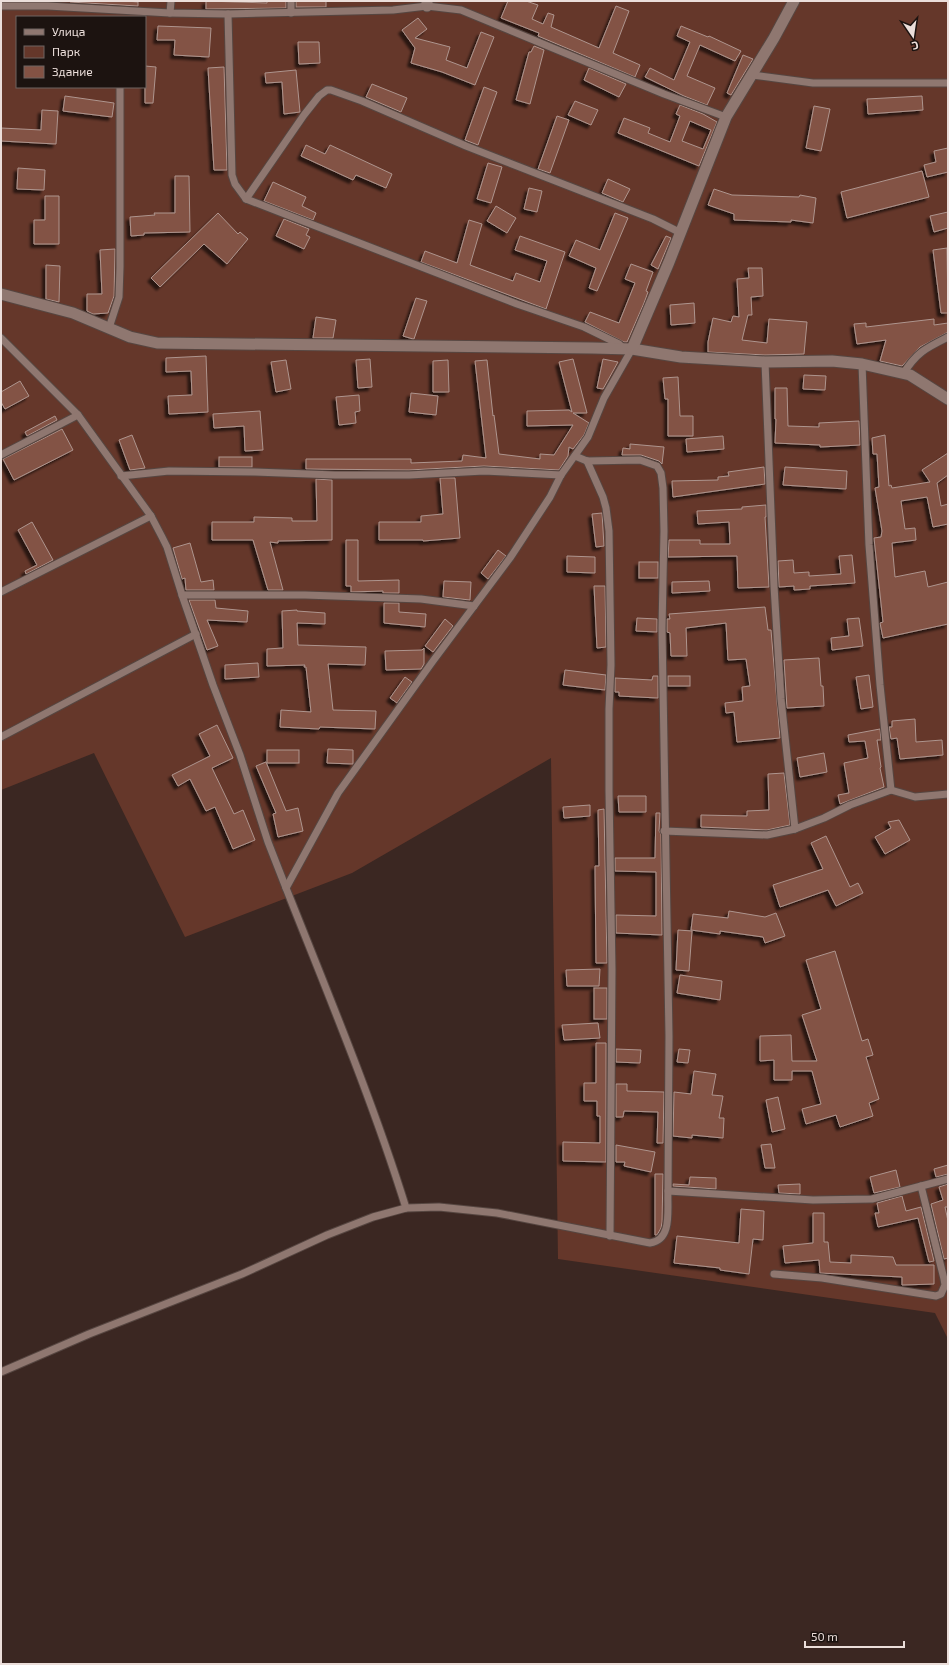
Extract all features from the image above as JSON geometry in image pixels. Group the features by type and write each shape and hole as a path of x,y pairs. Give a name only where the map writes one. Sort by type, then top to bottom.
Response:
{"street":[{"path":"628,349 680,233 726,117 794,1"},
{"path":"1,294 73,313 130,337 157,343 628,349 680,357 765,362 832,361 862,364 910,375 948,399"}],"lane":[{"path":"170,1 170,13"},
{"path":"291,13 292,1"},
{"path":"1,6 48,4 120,14 228,14 393,10 427,4 461,10 664,94 726,117"},
{"path":"228,14 232,175 235,184 246,199 517,304 584,327 628,349 604,398 588,437 561,475 550,497 526,534 338,793 286,888"},
{"path":"752,75 813,83 948,83"},
{"path":"109,328 119,297 120,88"},
{"path":"246,199 304,115 323,92 331,90 362,101 466,146 653,219 680,233"},
{"path":"903,374 912,359 929,346 948,337"},
{"path":"2,340 78,415 151,516 167,547 182,595 240,755 268,842 334,1008 390,1158 406,1208"},
{"path":"765,362 774,586 781,698 795,829"},
{"path":"862,364 869,545 880,685 891,790"},
{"path":"1,455 78,415"},
{"path":"1,1372 89,1334 242,1274 327,1235 373,1217 406,1208 439,1207 497,1213 650,1243 660,1239 666,1231 668,1191 669,1036 664,831 665,747 662,628 664,532 663,488 661,473 657,466 640,460 587,460 575,456"},
{"path":"587,460 603,497 609,532 611,665 609,710 609,784 612,969 610,1236"},
{"path":"121,476 169,471 335,475 484,471 561,475"},
{"path":"1,592 151,516"},
{"path":"182,595 305,595 414,599 474,606"},
{"path":"1,737 196,634"},
{"path":"664,831 767,835 795,829 824,818 850,805 891,790 914,797 948,794"},
{"path":"668,1191 813,1200 872,1199 948,1179"},
{"path":"774,1274 822,1278 936,1296 941,1294 945,1285 944,1279 921,1186"}],"green space":[{"path":"1,1 948,1 948,1339 935,1313 558,1259 551,758 352,873 185,937 94,753 1,790"}],"building":[{"path":"126,1 138,2 138,6 70,2"},
{"path":"206,1 267,3 267,1 286,1 286,8 206,9"},
{"path":"296,1 326,1 326,7 296,7"},
{"path":"508,1 526,1 538,5 532,19 543,24 548,13 554,15 551,27 599,48 616,6 629,11 613,53 640,65 635,77 538,36 539,33 501,18"},
{"path":"418,18 427,29 415,38 450,47 446,60 467,68 481,32 494,37 475,85 442,72 411,63 415,48 402,30"},
{"path":"158,26 211,28 209,57 174,55 175,40 157,40"},
{"path":"681,26 708,37 709,36 741,51 735,61 700,45 687,76 715,88 707,105 684,96 645,77 650,68 674,80 690,42 677,36"},
{"path":"298,42 319,42 320,63 299,64"},
{"path":"534,46 544,50 530,104 516,100 529,52 531,52"},
{"path":"743,55 753,59 731,95 727,93"},
{"path":"146,66 156,67 153,103 145,103"},
{"path":"224,67 227,170 214,170 208,68"},
{"path":"589,68 626,84 619,97 584,80"},
{"path":"296,70 300,112 284,114 282,82 266,83 265,73"},
{"path":"372,84 407,98 401,112 366,97"},
{"path":"484,87 497,92 478,145 465,140"},
{"path":"65,96 114,103 112,117 63,111"},
{"path":"922,96 923,110 868,114 867,99"},
{"path":"575,101 598,110 591,125 568,115"},
{"path":"680,105 703,114 717,122 699,166 618,133 624,118 650,128 648,133 670,142 680,116 676,114","holes":["690,121 711,130 703,149 682,141"]},
{"path":"814,106 830,109 821,151 806,148"},
{"path":"42,110 58,111 56,144 1,141 1,128 41,130"},
{"path":"557,116 569,120 550,173 538,169"},
{"path":"306,145 325,154 330,145 392,174 386,188 356,175 353,180 301,156"},
{"path":"948,148 948,172 927,177 924,165 936,162 934,151"},
{"path":"488,163 502,167 491,203 477,199"},
{"path":"18,168 45,170 44,190 17,189"},
{"path":"922,171 929,197 847,218 841,192"},
{"path":"175,176 189,176 190,232 144,233 144,235 131,236 130,217 155,215 154,213 175,213"},
{"path":"608,179 630,189 623,202 602,193"},
{"path":"273,182 306,197 302,206 316,213 313,220 264,201"},
{"path":"529,188 542,191 537,212 524,209"},
{"path":"714,189 732,195 799,197 800,195 816,198 813,223 791,220 791,222 734,220 734,214 708,205"},
{"path":"45,196 59,196 59,244 34,244 34,220 45,220"},
{"path":"496,206 516,218 507,233 487,221"},
{"path":"948,212 948,228 934,232 930,216"},
{"path":"218,213 238,234 240,232 248,239 227,264 204,244 160,287 151,278"},
{"path":"615,213 628,218 597,291 589,288 596,268 569,256 576,240 600,250"},
{"path":"284,219 309,229 306,235 310,237 304,249 276,236"},
{"path":"469,220 482,224 470,265 513,281 516,273 540,282 547,261 515,250 520,236 565,252 546,309 421,262 425,251 457,263"},
{"path":"666,236 671,238 658,269 651,265"},
{"path":"947,248 948,313 941,313 933,250"},
{"path":"115,249 114,296 108,313 93,314 87,311 87,294 102,294 100,250"},
{"path":"631,264 653,272 646,291 648,292 644,303 627,342 624,342 585,322 590,312 619,323 635,283 625,279"},
{"path":"46,265 60,266 59,302 46,299"},
{"path":"748,268 762,268 763,296 751,297 752,315 748,315 742,340 767,343 769,319 807,322 804,354 765,355 708,352 708,342 713,318 731,322 733,316 739,317 737,279 749,278"},
{"path":"416,298 427,301 413,339 403,336"},
{"path":"694,303 695,323 671,325 670,305"},
{"path":"316,317 336,320 333,338 313,338"},
{"path":"934,319 934,325 948,323 948,332 920,347 902,366 880,361 886,340 857,344 854,324 866,323 866,327"},
{"path":"206,356 208,412 169,414 168,396 192,395 191,371 166,372 166,358"},
{"path":"370,359 372,387 358,388 356,360"},
{"path":"573,359 587,413 573,413 589,423 584,435 573,449 569,447 568,456 559,470 484,466 409,470 306,469 306,459 411,459 411,463 462,461 463,455 486,458 475,361 487,360 499,454 540,459 540,454 554,455 573,425 527,426 527,411 569,410 572,412 559,362"},
{"path":"603,359 618,362 603,389 597,388"},
{"path":"286,360 291,389 276,392 271,362"},
{"path":"448,360 449,392 433,392 433,361"},
{"path":"804,375 826,376 825,390 803,389"},
{"path":"678,377 680,416 693,416 693,436 668,436 668,399 665,399 663,378"},
{"path":"20,381 29,396 5,409 1,402 1,392"},
{"path":"775,388 787,388 788,426 819,427 819,423 859,421 860,445 820,447 820,445 775,443"},
{"path":"411,393 438,396 436,415 409,412"},
{"path":"359,395 360,411 355,412 356,423 339,425 336,397"},
{"path":"260,411 263,450 245,451 244,426 214,428 213,414"},
{"path":"55,416 57,420 27,436 25,432"},
{"path":"62,429 73,450 14,480 3,459"},
{"path":"132,435 145,468 130,470 119,440"},
{"path":"885,435 889,486 891,485 892,488 930,482 922,470 948,453 948,475 937,483 941,506 948,504 948,524 933,527 927,497 901,501 905,529 915,528 916,540 892,543 895,577 925,571 928,587 948,582 948,624 883,638 880,623 883,622 874,538 881,537 882,531 875,488 879,487 877,454 873,454 872,438"},
{"path":"723,436 724,449 687,452 686,439"},
{"path":"630,444 664,447 662,464 659,461 641,455 622,455 623,448 630,449"},
{"path":"219,457 252,457 252,467 219,467"},
{"path":"764,467 765,484 673,497 672,481 718,480 718,477 729,476 728,472"},
{"path":"785,467 847,471 846,489 783,485"},
{"path":"440,478 455,478 460,538 423,541 379,540 379,522 421,522 421,516 443,514"},
{"path":"316,479 332,480 332,540 278,541 278,543 270,542 283,590 268,590 253,540 212,540 212,522 254,522 254,517 292,518 292,521 317,521"},
{"path":"766,505 765,517 769,587 738,588 737,556 668,557 669,540 700,540 700,544 730,544 729,522 698,524 697,511 742,509 742,507"},
{"path":"602,513 604,546 596,547 592,514"},
{"path":"32,522 53,560 26,574 25,571 37,565 18,530"},
{"path":"346,540 358,540 358,581 399,580 399,593 383,593 383,591 351,592 351,586 346,586"},
{"path":"190,543 201,582 213,580 214,590 186,590 185,578 182,579 173,548"},
{"path":"498,550 506,556 488,579 481,573"},
{"path":"852,555 855,583 810,586 810,589 794,590 794,586 779,587 778,561 793,560 794,573 809,572 809,576 841,574 839,556"},
{"path":"567,556 595,557 595,573 567,572"},
{"path":"639,562 658,562 658,578 639,578"},
{"path":"444,581 471,582 470,600 443,597"},
{"path":"709,581 710,591 672,593 672,582"},
{"path":"594,586 605,586 606,647 597,648"},
{"path":"189,600 215,600 216,608 248,611 247,622 207,620 218,646 207,650"},
{"path":"384,603 399,603 399,612 426,614 425,627 384,623"},
{"path":"765,607 768,630 771,630 780,738 737,742 734,712 726,713 725,703 743,701 742,687 750,686 746,659 728,660 726,623 686,628 687,656 671,656 670,633 667,632 667,619 670,619 669,614"},
{"path":"297,610 325,613 325,624 297,623 298,645 366,647 365,665 328,664 333,710 376,711 375,729 280,727 281,710 311,712 306,667 304,667 305,665 267,666 267,649 283,648 282,611"},
{"path":"637,618 657,619 657,632 636,631"},
{"path":"859,618 863,646 832,650 831,638 849,636 847,619"},
{"path":"445,619 453,626 433,652 425,646"},
{"path":"424,648 424,664 421,669 386,670 385,651 422,650"},
{"path":"819,658 824,706 787,708 784,660"},
{"path":"258,663 259,677 225,679 225,665"},
{"path":"565,670 606,675 605,690 563,685"},
{"path":"869,675 873,707 861,709 856,677"},
{"path":"653,676 658,676 658,698 619,696 619,692 615,692 615,678 652,680"},
{"path":"668,676 690,676 690,686 668,686"},
{"path":"405,677 412,682 397,703 390,698"},
{"path":"915,719 916,742 942,740 943,755 900,759 897,738 891,739 889,727 892,727 892,721"},
{"path":"217,725 233,758 212,768 234,814 243,810 255,840 233,849 215,807 206,811 190,779 178,786 172,775 210,756 199,734"},
{"path":"880,729 881,740 877,740 884,787 840,804 838,795 849,793 844,763 868,758 865,741 849,742 848,735"},
{"path":"328,749 353,750 353,764 327,763"},
{"path":"267,750 299,750 299,763 267,763"},
{"path":"824,753 827,772 800,777 797,758"},
{"path":"266,762 286,811 298,808 303,831 278,837 273,814 276,813 256,766"},
{"path":"784,773 790,825 767,830 701,827 701,815 747,816 747,811 769,810 768,774"},
{"path":"618,796 646,796 646,812 619,812"},
{"path":"590,805 590,816 564,818 563,807"},
{"path":"604,809 607,963 596,963 595,866 599,866 598,810"},
{"path":"656,813 660,813 659,831 661,834 662,935 616,933 616,915 656,916 656,872 615,871 615,858 655,858"},
{"path":"899,820 910,840 885,854 875,837 891,828 888,822"},
{"path":"826,836 850,887 858,883 863,893 836,906 828,890 780,907 773,885 823,869 811,843"},
{"path":"729,911 765,917 776,913 785,936 765,943 763,937 720,931 720,934 691,930 693,914 728,918"},
{"path":"678,930 692,931 689,971 676,970"},
{"path":"835,951 862,1041 868,1039 873,1055 866,1057 879,1099 869,1103 873,1116 840,1127 836,1115 806,1124 802,1109 821,1104 812,1071 792,1071 792,1080 774,1080 774,1060 760,1061 760,1036 791,1035 792,1061 817,1061 802,1015 821,1009 806,960"},
{"path":"600,969 599,986 567,986 566,970"},
{"path":"680,975 722,981 720,1000 677,993"},
{"path":"594,988 607,988 607,1019 594,1019"},
{"path":"598,1023 600,1038 564,1040 562,1025"},
{"path":"596,1043 606,1043 606,1162 563,1161 563,1142 600,1143 600,1116 597,1116 597,1101 584,1101 584,1083 596,1083"},
{"path":"616,1049 641,1050 640,1063 616,1062"},
{"path":"679,1049 690,1050 688,1063 677,1062"},
{"path":"694,1071 716,1074 712,1095 723,1096 719,1118 724,1118 723,1138 692,1135 692,1138 673,1136 674,1092 691,1094"},
{"path":"616,1084 627,1084 627,1091 664,1092 663,1143 657,1143 658,1112 624,1111 623,1117 616,1117"},
{"path":"778,1097 785,1129 772,1132 766,1100"},
{"path":"771,1144 775,1168 765,1168 761,1145"},
{"path":"616,1145 655,1152 651,1172 624,1166 625,1162 616,1162"},
{"path":"948,1165 948,1174 936,1177 934,1169"},
{"path":"896,1170 900,1187 874,1193 870,1177"},
{"path":"655,1174 663,1174 662,1222 661,1228 657,1235 655,1235"},
{"path":"690,1177 716,1178 716,1189 673,1186 673,1184 689,1185"},
{"path":"800,1184 800,1194 779,1193 778,1185"},
{"path":"948,1184 948,1207 945,1207 948,1221 948,1258 944,1259 931,1204 943,1200 939,1187"},
{"path":"902,1196 906,1211 921,1207 934,1261 929,1262 918,1218 878,1227 875,1213 879,1213 877,1203"},
{"path":"741,1209 764,1211 763,1240 753,1239 749,1274 720,1270 720,1268 674,1263 677,1236 739,1243"},
{"path":"813,1213 824,1213 824,1242 828,1242 830,1262 851,1263 851,1255 893,1257 896,1265 934,1265 934,1284 902,1285 902,1277 820,1273 819,1260 785,1263 783,1246 813,1243"}]}
